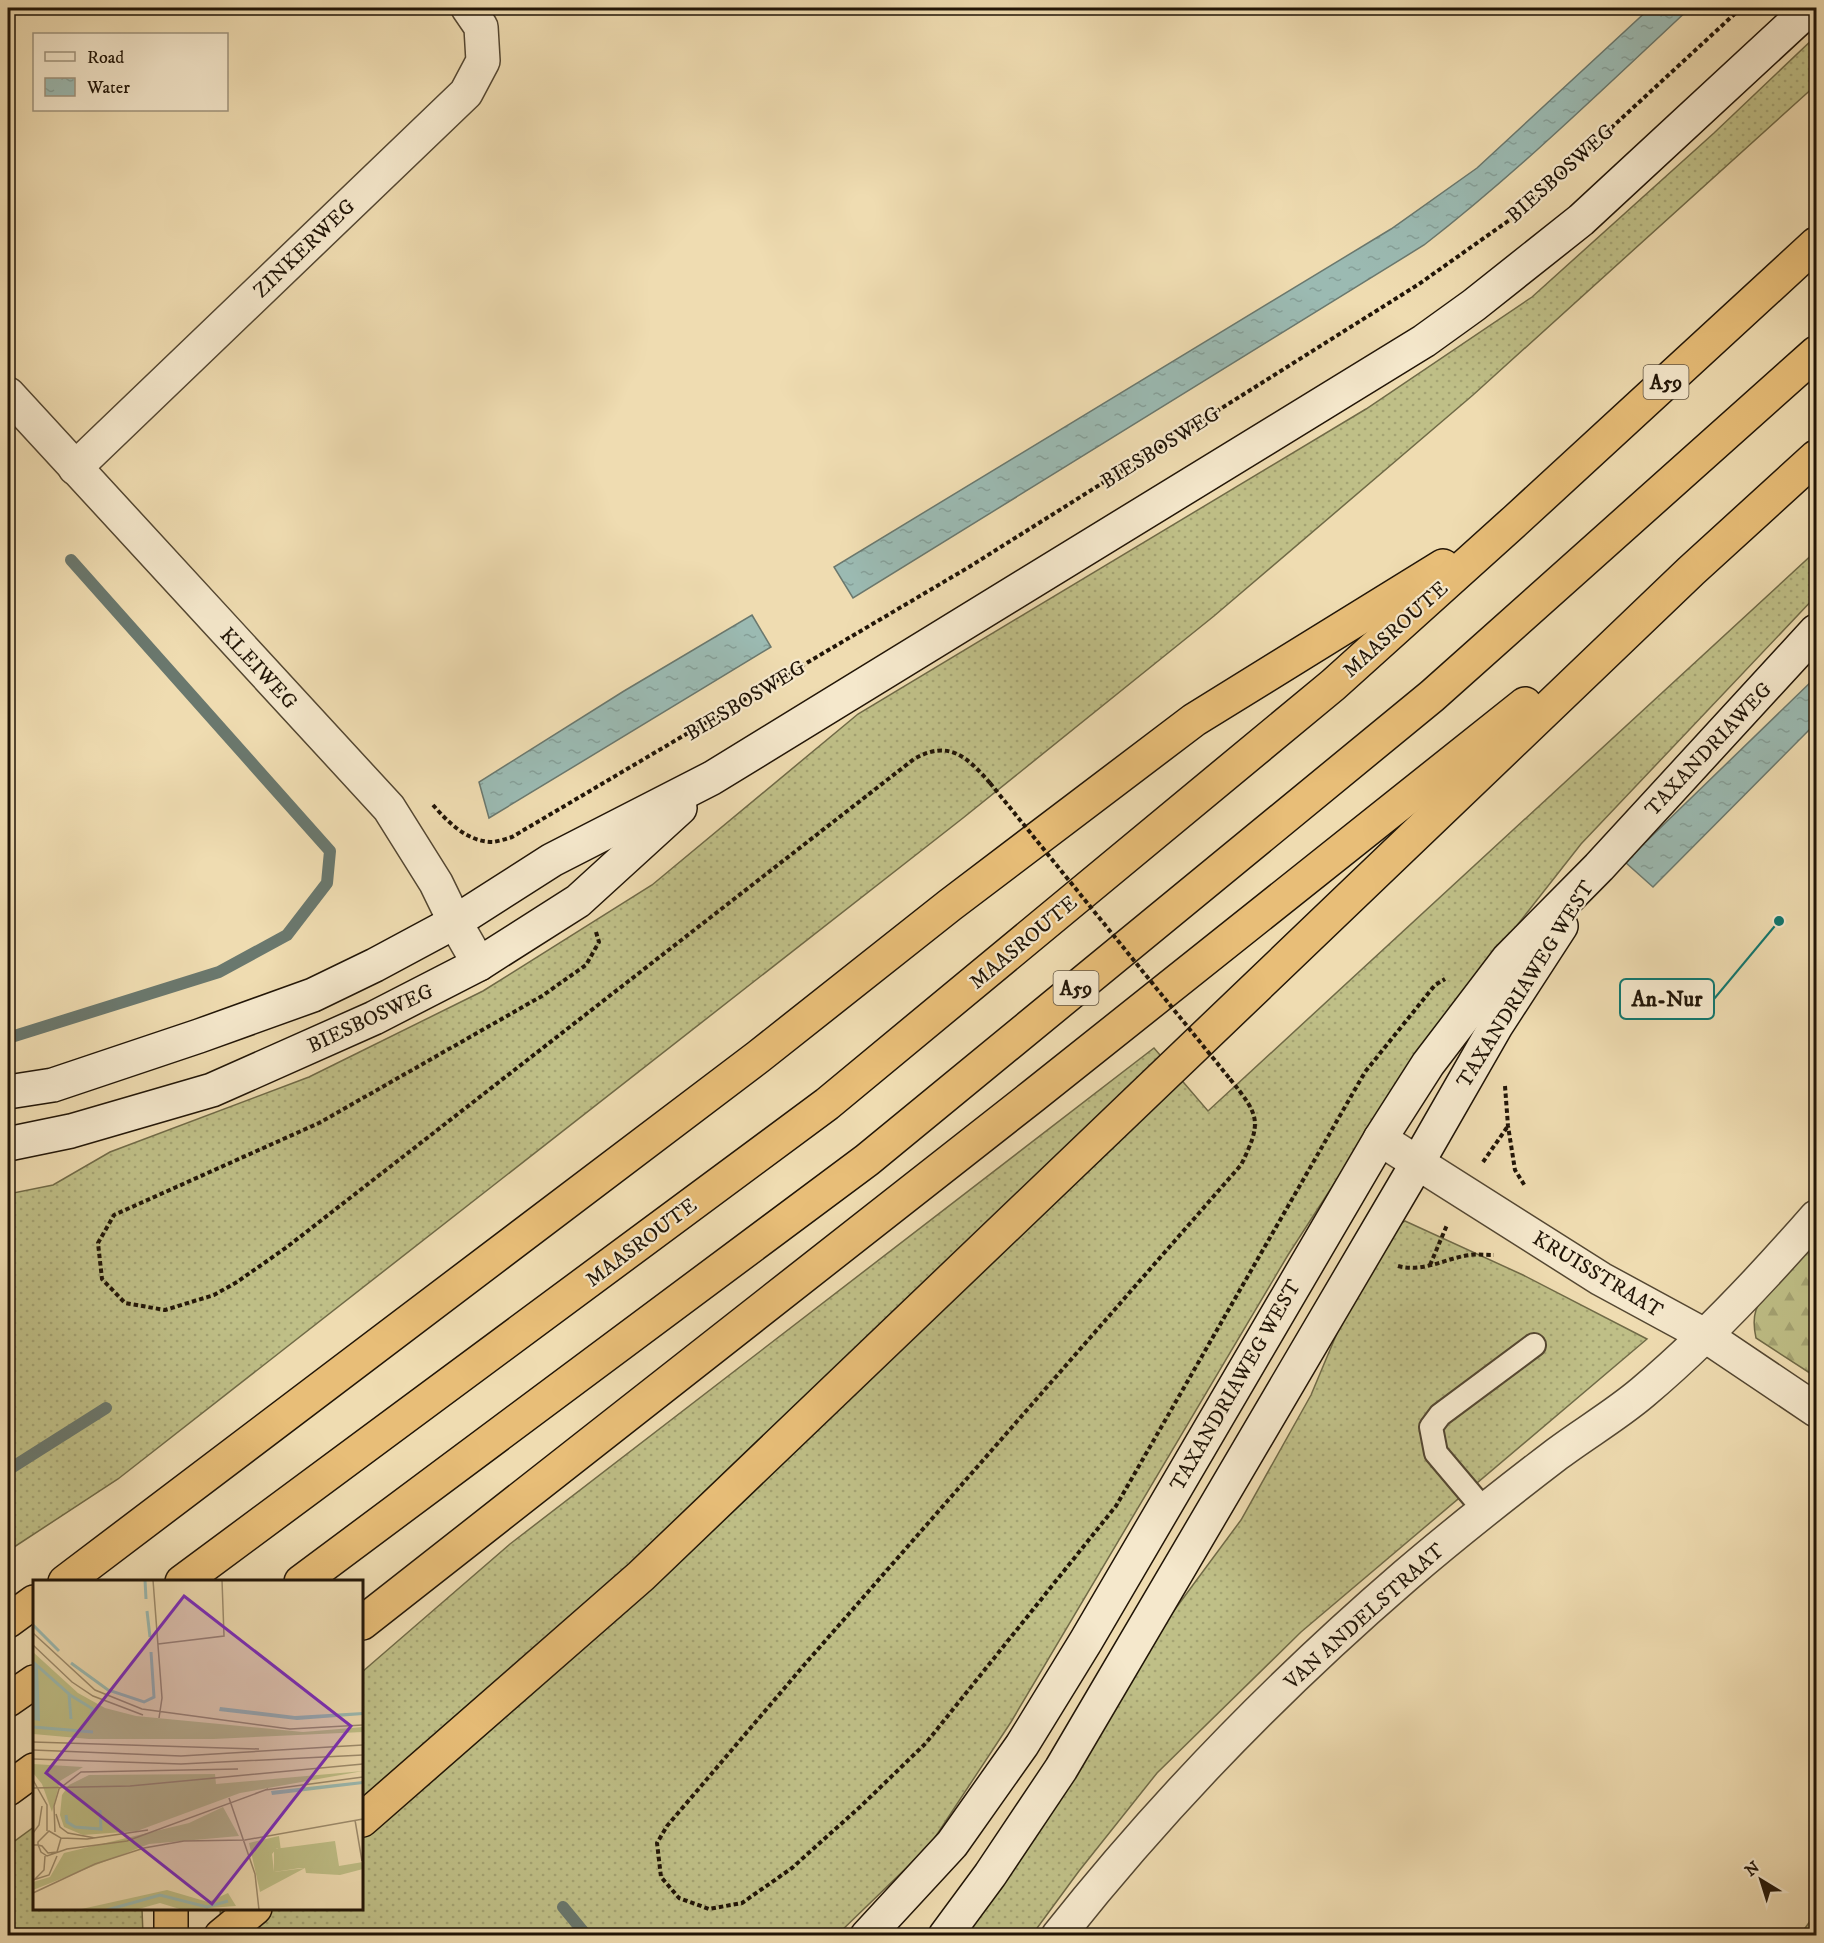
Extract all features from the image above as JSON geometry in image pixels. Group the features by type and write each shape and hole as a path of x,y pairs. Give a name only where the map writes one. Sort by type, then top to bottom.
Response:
{"highway":[{"name":"MAASROUTE","path":"183,1580 827,1104 1333,685 1816,244"},
{"name":"A59","path":"302,1580 867,1160 1432,696 1816,353"},
{"name":"A59","path":"363,1819 650,1568 1690,571 1816,458"},
{"name":"A59","path":"66,1580 758,1058 950,905 1194,720 1516,520"},
{"name":"A59","path":"363,1622 1033,1096 1690,571"},
{"path":"8,1611 33,1597"},
{"path":"8,1621 33,1603"},
{"path":"8,1700 33,1683"},
{"path":"8,1789 33,1771"},
{"path":"171,1910 171,1935"},
{"path":"221,1935 252,1910"}],"main road":[{"name":"ZINKERWEG","path":"75,468 466,93 483,61 481,27 468,8"},
{"name":"BIESBOSWEG","path":"8,1092 52,1085 313,995 455,922 552,860 712,778 1424,340 1474,305 1581,220 1810,8"},
{"name":"KLEIWEG","path":"8,394 389,808 436,883 479,964"},
{"name":"TAXANDRIAWEG","path":"1599,867 1816,631"},
{"name":"BIESBOSWEG","path":"8,1144 71,1131 212,1090 374,1018 479,964 578,901 712,778"},
{"name":"TAXANDRIAWEG WEST","path":"867,1935 952,1844 1022,1744 1086,1641 1380,1139 1428,1064 1508,959 1599,867"},
{"name":"TAXANDRIAWEG WEST","path":"945,1935 990,1875 1061,1768 1496,1026 1599,867"},
{"name":"KRUISSTRAAT","path":"1380,1139 1601,1279 1706,1336 1816,1410"},
{"name":"VAN ANDELSTRAAT","path":"1059,1935 1158,1818 1300,1671 1406,1575 1557,1454 1640,1394 1706,1336 1778,1262 1816,1217"}],"lane":[{"path":"1485,1511 1436,1453 1431,1427 1440,1415 1534,1345"}],"path":[{"name":"BIESBOSWEG","path":"552,860 534,825 969,567 1419,284 1518,214 1741,8"},
{"path":"578,901 595,928 598,942 586,965 542,996 319,1123 114,1215 98,1243 102,1279 125,1303 165,1310 214,1295 237,1282 287,1247 914,759 929,751 950,751 964,758 990,783 1249,1102 1257,1127 1241,1165 905,1548 667,1826 657,1843 661,1877 680,1898 709,1909 742,1903 792,1868 926,1743 1116,1506 1292,1198"}],"green space":[{"path":"1816,36 1816,85 1473,395 1214,616 963,818 118,1479 8,1551 8,1194 53,1185 110,1152 309,1077 483,991 652,885 858,714 1366,409 1532,297 1714,133"},
{"path":"1816,551 1816,596 1581,844 1427,1040 1288,1255 1011,1722 930,1845 837,1935 222,1936 220,1910 363,1910 363,1671 510,1544 1154,1048 1208,1111"},
{"path":"1405,1221 1523,1275 1647,1339 1301,1632 1157,1773 1079,1871 1032,1935 956,1936 1153,1639 1241,1520 1311,1395 1364,1269 1383,1232"},
{"path":"1816,1237 1816,1377 1756,1338 1754,1317 1766,1293"},
{"path":"33,1828 33,1910 142,1910 143,1935 8,1935 8,1846"},
{"path":"1816,1913 1816,1935 1800,1935"}],"water":[{"path":"1650,8 1690,8 1527,159 1424,245 853,598 834,567 1391,229 1477,168"},
{"path":"752,615 771,647 489,818 479,782 624,691"},
{"path":"1816,677 1816,723 1653,887 1625,862"}],"waterway":[{"path":"8,1038 219,972 287,935 327,883 330,851 71,560"},
{"path":"8,1335 9,1341"},
{"path":"8,1470 106,1408"},
{"path":"563,1907 587,1936"}],"place":[{"name":"An-Nur","path":"1779,921"}]}
